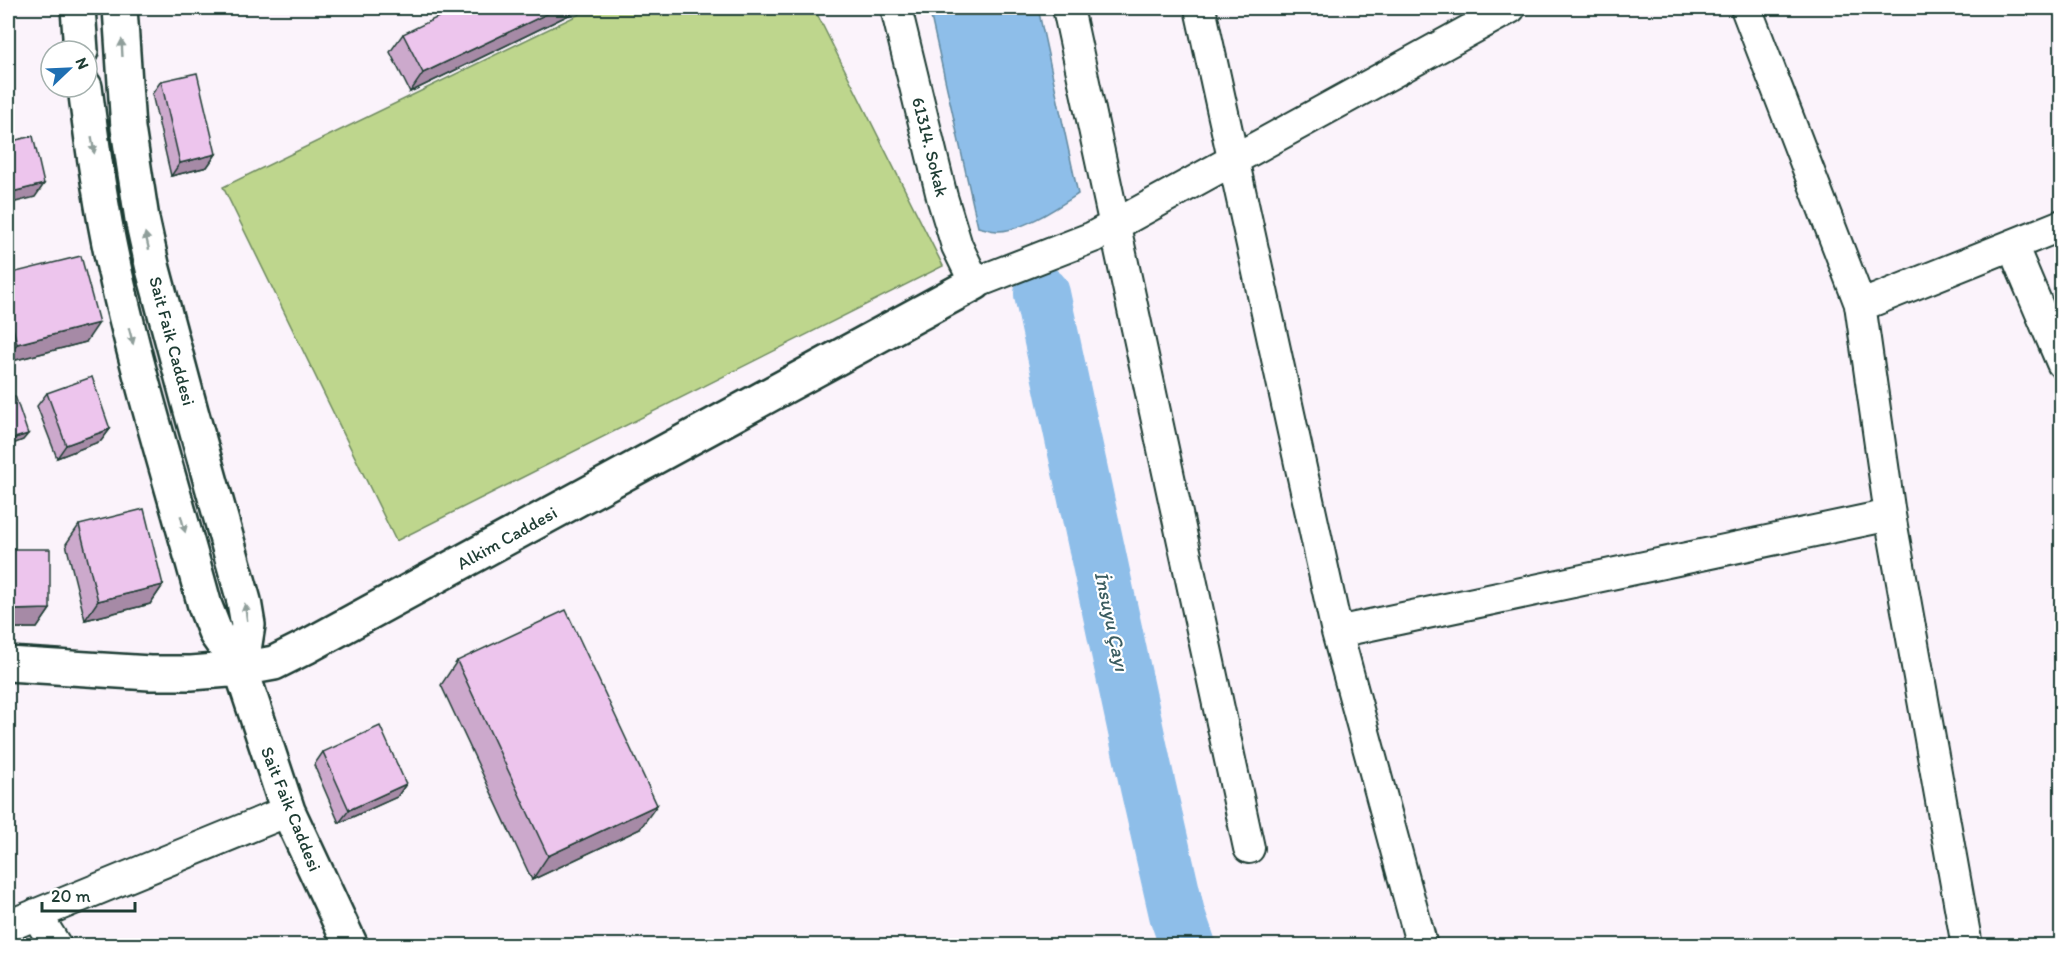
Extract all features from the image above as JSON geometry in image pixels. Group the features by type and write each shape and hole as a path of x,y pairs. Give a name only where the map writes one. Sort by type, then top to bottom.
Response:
{"street":[{"path":"78,8 80,39"},
{"name":"Sait Faik Caddesi","path":"120,8 128,128 142,219 153,269 244,602 248,626 241,669"},
{"name":"61314. Sokak","path":"896,8 942,197 957,246 975,283"},
{"path":"1068,8 1249,849"},
{"path":"1200,8 1337,632 1422,945"},
{"path":"975,283 1093,237 1510,8"},
{"path":"1746,8 1860,306 1890,515 1967,945"},
{"name":"Sait Faik Caddesi","path":"87,99 112,258 205,606 216,634 241,669 288,811 351,945"},
{"path":"1860,306 2061,225"},
{"path":"2012,245 2061,363"},
{"name":"Alkim Caddesi","path":"8,664 150,673 191,673 241,669 274,663 975,283"},
{"path":"1337,632 1890,515"},
{"path":"8,926 288,811"},
{"path":"36,914 56,945"}],"green space":[{"path":"592,8 814,8 943,266 396,541 223,187"}],"water":[{"path":"929,8 1038,8 1078,194 1039,218 1017,227 992,231 978,227"}],"building":[{"path":"457,8 559,8 423,73 403,34"},
{"path":"197,73 216,154 180,163 161,81"},
{"path":"33,136 44,184 8,193 8,142"},
{"path":"81,256 99,323 17,344 8,308 8,274"},
{"path":"92,377 110,429 66,445 47,393"},
{"path":"15,396 28,434 8,440 8,399"},
{"path":"144,509 163,585 98,601 79,525"},
{"path":"8,549 50,549 50,609 11,610 11,601 8,601"},
{"path":"566,610 657,805 548,856 457,661"},
{"path":"380,726 406,784 349,810 323,752"}],"waterway":[{"name":"İnsuyu Çayı","path":"1042,294 1148,787 1177,914 1188,946"}]}
